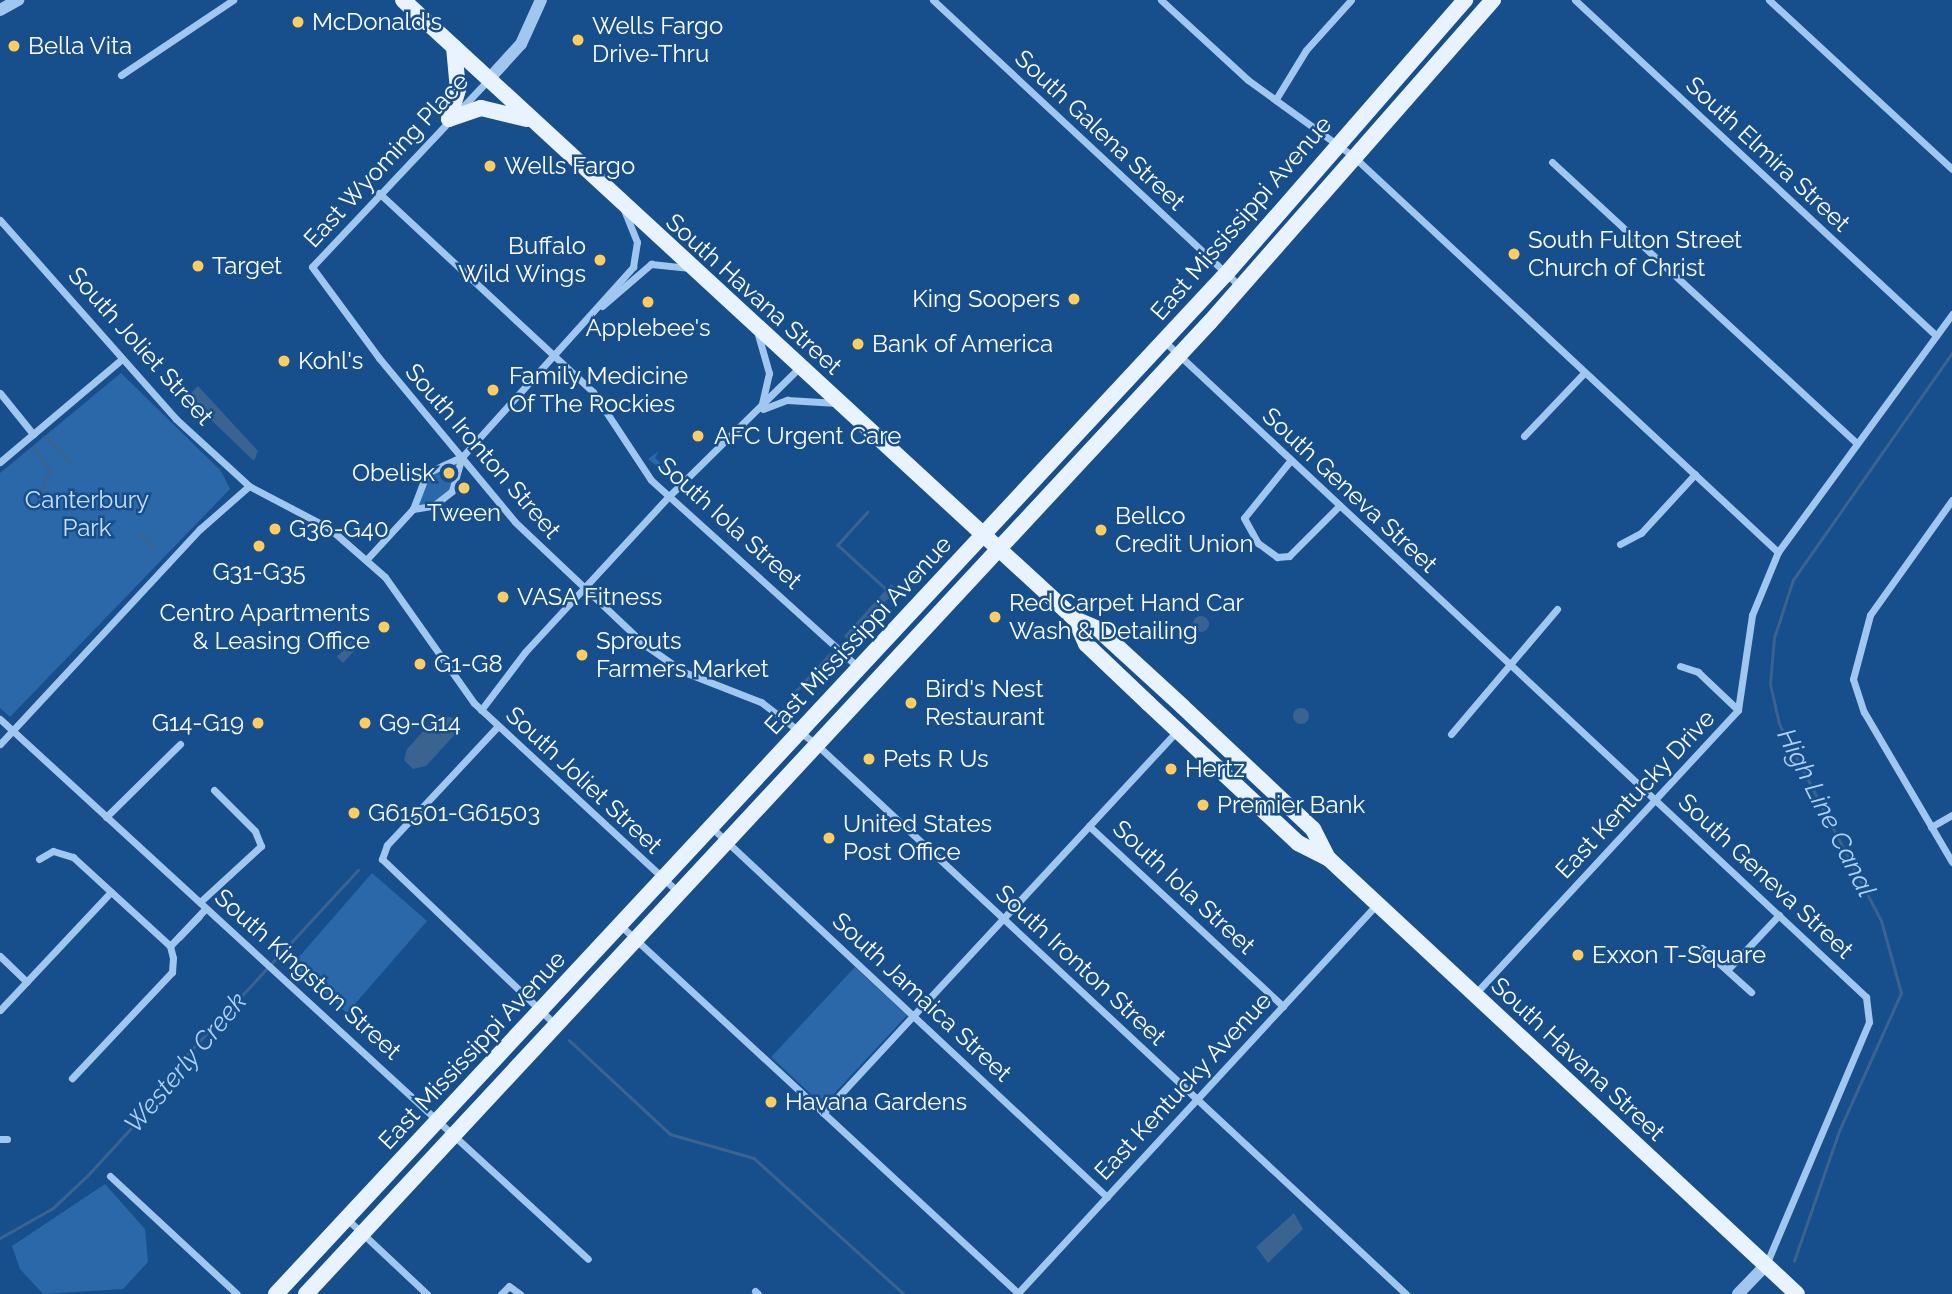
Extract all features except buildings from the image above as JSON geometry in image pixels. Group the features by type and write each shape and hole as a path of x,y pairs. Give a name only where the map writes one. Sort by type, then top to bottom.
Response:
{"main road":[{"name":"South Havana Street","path":"403,0 799,368 985,532 1075,619 1098,629 1208,730 1317,833 1328,858"},
{"name":"East Mississippi Avenue","path":"276,1294 1226,274 1465,0"},
{"name":"East Mississippi Avenue","path":"306,1294 1241,288 1353,156 1493,0"},
{"path":"449,119 458,90 454,47"},
{"path":"449,119 481,108 534,122"},
{"name":"South Havana Street","path":"1075,619 1086,644 1147,704 1300,844 1328,858 1378,903 1797,1294"},
{"path":"1147,704 1183,707"},
{"path":"1177,731 1208,730"},
{"path":"1248,797 1279,797"}],"street":[{"path":"0,10 18,0"},
{"path":"121,75 233,0"},
{"path":"489,79 521,44 541,0"},
{"name":"South Galena Street","path":"933,0 1241,288"},
{"path":"1161,0 1276,99 1353,156 1778,552"},
{"path":"1276,99 1306,50 1351,0"},
{"name":"South Elmira Street","path":"1575,0 1936,336"},
{"path":"1769,0 1952,169"},
{"name":"East Wyoming Place","path":"312,267 489,79"},
{"path":"1552,162 1856,443"},
{"name":"South Iola Street","path":"379,193 605,405 636,463 669,496 858,667"},
{"path":"367,559 413,509 427,473 462,457 601,307 637,258 622,204"},
{"name":"South Joliet Street","path":"0,220 122,359 249,486 328,528 367,559 414,610 481,710 679,893"},
{"path":"601,307 651,264 691,269"},
{"name":"South Ironton Street","path":"312,267 515,522 584,589 665,661 756,699 816,744 1406,1294"},
{"name":"East Kentucky Drive","path":"1475,994 1738,710 1752,615 1778,552 1952,314"},
{"path":"756,328 769,373 757,413"},
{"name":"South Geneva Street","path":"1164,341 1870,1003 1869,1022 1766,1265"},
{"path":"0,462 122,359"},
{"path":"481,710 584,589 669,496 757,413 799,368"},
{"path":"1524,436 1585,372"},
{"path":"0,393 33,434"},
{"path":"757,413 787,400 841,403"},
{"path":"413,509 433,506 452,491 462,457"},
{"path":"1290,461 1244,518 1258,543 1276,557 1289,556 1339,506"},
{"path":"1620,544 1643,530 1695,474"},
{"path":"0,744 200,529 249,486"},
{"path":"1952,499 1874,607 1859,643 1853,679 1858,701 1952,862"},
{"path":"1451,734 1557,609"},
{"path":"1680,666 1698,672 1738,710"},
{"name":"South Kingston Street","path":"0,719 277,970 588,1259"},
{"path":"498,726 387,845 382,859 556,1025"},
{"path":"823,1113 1177,731"},
{"path":"106,817 180,744"},
{"path":"170,946 199,916 203,905 261,846 255,831 214,790"},
{"path":"1931,827 1952,816"},
{"name":"South Jamaica Street","path":"710,826 1107,1197"},
{"name":"South Iola Street","path":"1089,826 1283,1006"},
{"path":"38,859 63,852 170,946 172,972 72,1078"},
{"path":"0,1010 111,892"},
{"name":"East Kentucky Avenue","path":"1018,1293 1378,903"},
{"path":"1728,968 1779,915"},
{"path":"619,924 1018,1293"},
{"path":"1702,948 1728,968 1751,992"},
{"path":"0,956 27,982"},
{"path":"110,1176 237,1294"},
{"path":"347,1219 427,1294"},
{"path":"1738,1294 1766,1265"},
{"path":"501,1294 509,1286 520,1294"}],"green space":[{"name":"Canterbury Park","path":"121,373 221,471 230,489 10,717 0,708 0,473"},
{"path":"659,451 655,458 673,475 681,473 673,479 648,459"},
{"path":"462,457 458,480 442,500 413,509 423,477 443,461"},
{"path":"372,873 427,921 347,1013 292,965"},
{"path":"855,967 907,1015 823,1105 771,1057"},
{"path":"105,1184 145,1229 148,1262 123,1289 43,1294 20,1269 12,1246"}],"shaded area":[{"path":"198,386 258,451 254,461 187,397"},
{"path":"891,584 897,590 848,639 844,636"},
{"path":"1198,616 1204,616 1209,624 1207,630 1198,632 1193,627 1193,621"},
{"path":"353,639 356,649 343,663 337,657"},
{"path":"1301,708 1307,710 1307,722 1301,724 1295,722 1293,716 1295,710"},
{"path":"438,715 455,718 460,729 426,766 413,769 404,760 407,749"},
{"path":"1294,1213 1303,1229 1268,1263 1256,1247"}],"waterway":[{"name":"High Line Canal","path":"1794,1261 1839,1131 1901,993 1881,921 1779,724 1770,684 1774,638 1793,580 1952,353"},
{"path":"46,437 70,461"},
{"path":"34,447 50,471 39,497"},
{"path":"868,512 838,545 886,589"},
{"path":"140,533 154,546"},
{"path":"793,694 830,654"},
{"name":"Westerly Creek","path":"0,1238 53,1208 87,1176 168,1088 184,1058 358,870"},
{"name":"Westerly Creek","path":"569,1040 670,1134 754,1158 904,1294"}],"place":[{"name":"McDonald's","path":"298,22"},
{"name":"Wells Fargo Drive-Thru","path":"578,40"},
{"name":"Bella Vita","path":"14,46"},
{"name":"Wells Fargo","path":"490,166"},
{"name":"South Fulton Street Church of Christ","path":"1514,254"},
{"name":"Buffalo Wild Wings","path":"600,260"},
{"name":"Target","path":"198,266"},
{"name":"King Soopers","path":"1074,299"},
{"name":"Applebee's","path":"648,302"},
{"name":"Bank of America","path":"858,344"},
{"name":"Kohl's","path":"284,361"},
{"name":"Family Medicine Of The Rockies","path":"493,390"},
{"name":"AFC Urgent Care","path":"698,436"},
{"name":"Obelisk","path":"449,473"},
{"name":"Tween","path":"464,488"},
{"name":"G36-G40","path":"275,529"},
{"name":"Bellco Credit Union","path":"1101,530"},
{"name":"G31-G35","path":"259,546"},
{"name":"VASA Fitness","path":"503,597"},
{"name":"Red Carpet Hand Car Wash & Detailing","path":"995,617"},
{"name":"Centro Apartments & Leasing Office","path":"384,627"},
{"name":"Sprouts Farmers Market","path":"582,655"},
{"name":"G1-G8","path":"420,664"},
{"name":"Bird's Nest Restaurant","path":"911,703"},
{"name":"G14-G19","path":"258,723"},
{"name":"G9-G14","path":"365,723"},
{"name":"Pets R Us","path":"869,759"},
{"name":"Hertz","path":"1171,769"},
{"name":"Premier Bank","path":"1203,805"},
{"name":"G61501-G61503","path":"354,813"},
{"name":"United States Post Office","path":"829,838"},
{"name":"Exxon T-Square","path":"1578,955"},
{"name":"Havana Gardens","path":"771,1102"}]}
